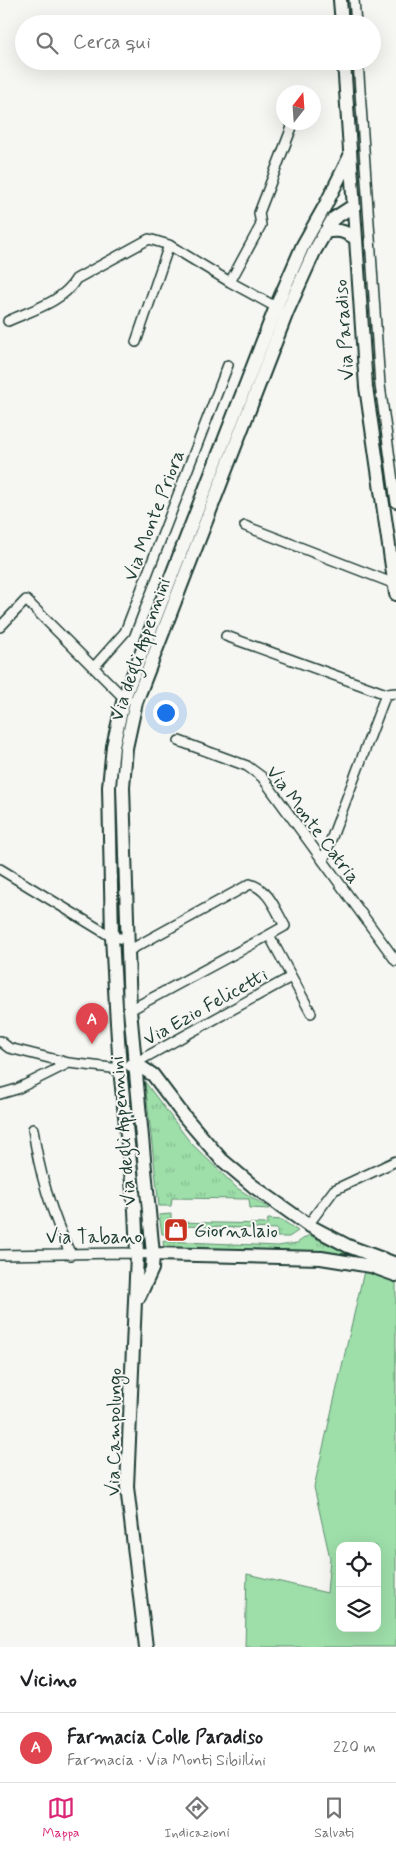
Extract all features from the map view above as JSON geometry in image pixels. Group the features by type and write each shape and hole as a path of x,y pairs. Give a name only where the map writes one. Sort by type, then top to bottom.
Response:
{"street":[{"path":"340,0 341,15"},
{"path":"354,0 355,15"},
{"name":"Via Paradiso","path":"345,70 366,387 395,589"},
{"path":"359,70 380,385 396,503"},
{"path":"230,282 261,225 259,213 291,130"},
{"name":"Via degli Appennini","path":"137,1254 135,1210 120,1069 112,937 109,787 113,746 276,307 303,246 350,156"},
{"path":"325,206 336,200 344,200 353,206"},
{"name":"Via degli Appennini","path":"153,1254 130,1010 123,787 130,700 287,312 314,252 333,219 353,206"},
{"path":"325,232 336,229 355,238"},
{"path":"8,321 63,296 76,279 149,239 169,245 276,307"},
{"path":"136,342 169,245"},
{"name":"Via Monte Priora","path":"94,667 125,632 228,365"},
{"path":"366,387 380,385"},
{"path":"245,526 395,589"},
{"path":"0,627 26,600 130,700"},
{"path":"226,636 391,694 323,861"},
{"name":"Via Monte Catria","path":"180,741 247,766 262,777 396,961"},
{"path":"0,869 128,945 250,884 257,886 268,895 285,926 130,1010"},
{"path":"269,935 311,1013"},
{"name":"Via Ezio Felicetti","path":"135,1063 291,977"},
{"path":"0,1041 9,1048 68,1063 120,1069 135,1063 153,1075 184,1116 221,1159 253,1186 308,1225 348,1246 396,1264"},
{"path":"0,1094 17,1089 68,1063"},
{"path":"34,1129 37,1157 49,1200 58,1226 72,1255"},
{"path":"308,1225 334,1190 396,1160"},
{"name":"Via Campolungo","path":"137,1254 127,1487 146,1647"},
{"name":"Via Tabano","path":"0,1255 153,1254 321,1258 371,1266 396,1275"},
{"name":"Via Campolungo","path":"136,1306 152,1268 153,1254"}],"green space":[{"path":"145,1082 190,1142 237,1188 270,1209 250,1208 249,1199 172,1198 171,1206 159,1206"},
{"path":"171,1214 171,1222 267,1224 268,1219 282,1220 298,1231 289,1237 277,1237 277,1229 183,1226 182,1233 162,1234 159,1215"},
{"path":"309,1235 352,1256 324,1251 164,1247 163,1241 278,1246 297,1243"},
{"path":"364,1271 396,1281 396,1647 245,1647 247,1574 327,1593 330,1558 314,1487"}],"place":[{"name":"Farmacia Colle Paradiso","path":"92,1044"},
{"name":"Giornalaio","path":"176,1230"}]}
